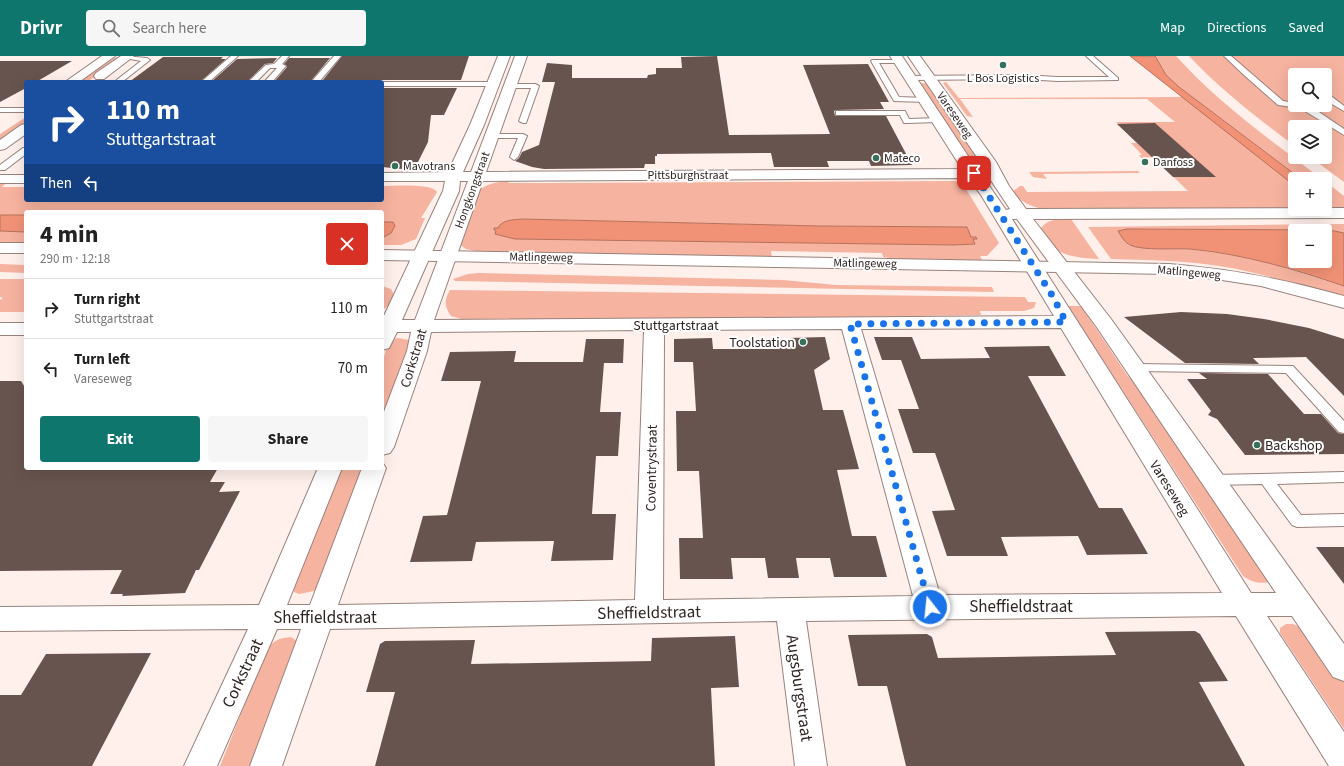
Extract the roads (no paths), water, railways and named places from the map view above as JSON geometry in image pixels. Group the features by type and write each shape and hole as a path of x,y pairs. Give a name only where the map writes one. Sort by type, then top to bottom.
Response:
{"street":[{"path":"74,80 109,56"},
{"path":"94,80 127,56"},
{"name":"Hongkongstraat","path":"418,262 451,191 453,177 477,125 504,56"},
{"name":"Hongkongstraat","path":"446,262 521,56"},
{"name":"Vareseweg","path":"914,56 990,165 993,173 1059,266 1085,296 1344,668"},
{"name":"Vareseweg","path":"897,58 966,164 974,173 1244,605 1344,760"},
{"path":"13,121 24,113"},
{"path":"477,125 494,130"},
{"path":"0,146 24,129"},
{"path":"1,173 24,179"},
{"name":"Pittsburghstraat","path":"384,177 993,173"},
{"path":"1000,214 1344,213"},
{"path":"0,248 24,248"},
{"name":"Matlingeweg","path":"384,255 418,262"},
{"path":"0,261 24,262"},
{"path":"386,326 418,262"},
{"name":"Matlingeweg","path":"384,268 418,262 446,262 1037,273 1072,281 1177,284 1255,291 1298,300 1344,314"},
{"name":"Corkstraat","path":"384,442 417,351 422,326 446,262"},
{"name":"Matlingeweg","path":"1037,273 1059,266 1169,269 1204,272 1290,287 1344,302"},
{"name":"Stuttgartstraat","path":"386,326 1066,322"},
{"path":"850,324 930,607"},
{"name":"Coventrystraat","path":"649,612 654,325"},
{"path":"0,329 24,329"},
{"name":"Corkstraat","path":"200,766 268,617 329,470"},
{"path":"266,766 373,470"},
{"name":"Sheffieldstraat","path":"0,619 320,617 930,607 1299,604"},
{"name":"Augsburgstraat","path":"790,609 811,766"}],"lane":[{"path":"121,80 147,60 127,56"},
{"path":"207,80 235,56"},
{"path":"276,66 286,56"},
{"path":"317,80 338,56"},
{"path":"910,78 1025,77 1057,79 1116,79 1089,56"},
{"path":"1227,56 1281,103 1302,106 1344,133"},
{"path":"897,58 874,61 897,99 924,100"},
{"path":"254,80 268,66 283,66 270,80"},
{"path":"384,84 493,84"},
{"path":"510,86 535,86 523,121"},
{"path":"1332,101 1344,109"},
{"path":"0,110 24,111"},
{"path":"839,113 902,113 907,121 938,120"},
{"path":"494,130 523,136 514,157"},
{"path":"1,173 24,152"},
{"path":"1135,368 1289,369 1344,429"},
{"path":"1212,480 1344,477"},
{"path":"1266,479 1297,521 1344,520"}],"place":[{"name":"L Bos Logistics","path":"1003,65"},
{"name":"Mateco","path":"876,158"},
{"name":"Danfoss","path":"1145,162"},
{"name":"Mavotrans","path":"395,166"},
{"name":"Toolstation","path":"803,342"},
{"name":"Backshop","path":"1257,445"}]}
